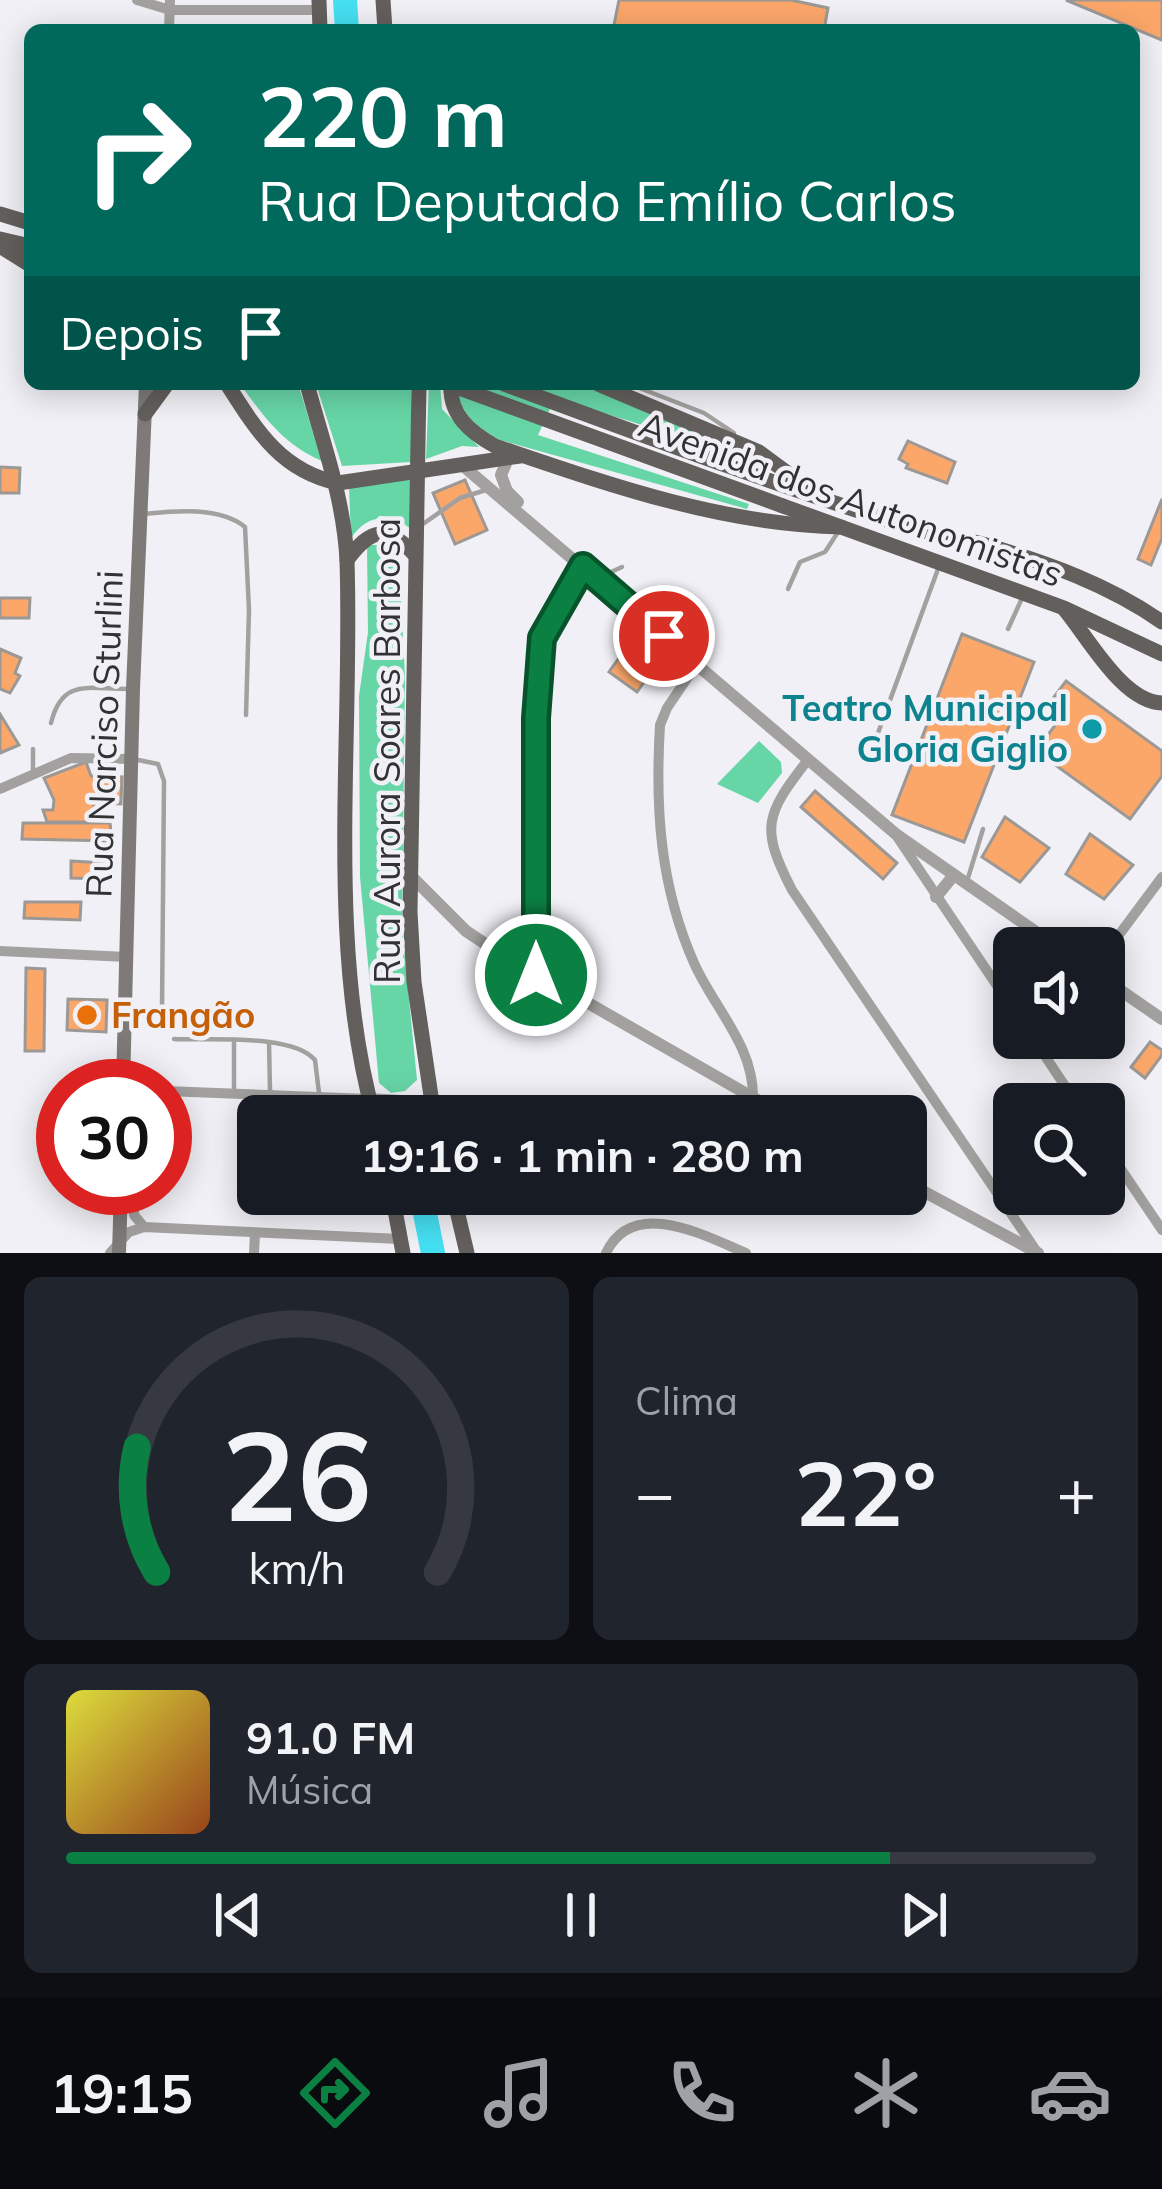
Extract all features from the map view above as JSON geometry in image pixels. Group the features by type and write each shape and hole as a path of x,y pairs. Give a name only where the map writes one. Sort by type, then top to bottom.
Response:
{"main road":[{"path":"0,242 24,260"},
{"name":"Rua Narciso Sturlini","path":"125,1059 146,390"},
{"path":"145,414 163,390"},
{"path":"231,390 272,450 313,478 338,483 515,457"},
{"path":"309,390 338,483 346,560 347,904 370,1095"},
{"name":"Rua Aurora Soares Barbosa","path":"419,390 411,876 414,982 430,1095"},
{"path":"450,390 461,421 515,457 731,517 842,526"},
{"name":"Avenida dos Autonomistas","path":"465,390 1064,608 1162,654"},
{"name":"Avenida dos Autonomistas","path":"521,390 789,488 1069,573 1120,593 1162,622"},
{"path":"612,390 746,446 819,496"},
{"path":"346,560 369,536 380,533 392,535 415,555"},
{"path":"1064,608 1122,683 1144,701 1162,703"},
{"path":"120,1246 121,1215"},
{"path":"396,1215 401,1246"},
{"path":"458,1215 467,1253"}],"street":[{"path":"137,0 170,5 319,5"},
{"path":"515,457 501,475 507,491 546,536"},
{"path":"462,465 897,835 1029,927"},
{"path":"536,975 536,718 542,638 583,566"},
{"path":"696,664 660,725 660,852 674,912 695,967 746,1054 752,1070 752,1095"},
{"path":"0,789 71,758 133,759"},
{"path":"807,761 782,794 769,824 775,856 792,890 1038,1253"},
{"path":"897,835 993,980"},
{"path":"411,876 466,932 747,1095"},
{"path":"1125,927 1162,877"},
{"path":"936,897 960,879"},
{"path":"0,951 127,957"},
{"path":"1125,993 1162,1019"},
{"path":"192,1092 270,1095"},
{"path":"1125,1175 1162,1230"},
{"path":"927,1193 1038,1253"},
{"path":"134,1215 144,1227"},
{"path":"605,1253 617,1237 640,1224 674,1224 746,1253"},
{"path":"110,1253 144,1227 401,1246"},
{"path":"254,1253 255,1234"},
{"path":"271,1234 273,1253"}],"lane":[{"path":"645,390 704,413 746,446"},
{"path":"416,530 460,498 492,488"},
{"path":"140,514 182,510 236,519 245,526 246,715"},
{"path":"788,589 800,562 825,552 842,526"},
{"path":"874,744 940,563"},
{"path":"598,579 622,567"},
{"path":"1008,629 1024,593"},
{"path":"51,723 63,694 133,689"},
{"path":"33,749 33,774"},
{"path":"133,759 158,764 164,782 161,1010"},
{"path":"960,879 983,829"},
{"path":"173,1040 290,1045 312,1054 320,1095"},
{"path":"234,1042 234,1094"},
{"path":"269,1042 270,1095"}],"green space":[{"path":"244,390 300,390 322,461 286,438"},
{"path":"318,390 411,390 411,462 342,466"},
{"path":"429,390 440,390 442,409 479,447 462,446 426,459"},
{"path":"458,390 594,390 747,453 745,457 555,398 538,435 749,504 747,509 500,440 470,418"},
{"path":"414,476 411,529 378,518 351,538 349,487"},
{"path":"367,545 398,545 405,676 402,929 417,1080 405,1091 391,1093 379,1083 360,877 359,696 368,632"},
{"path":"759,741 781,762 782,773 758,803 717,784"}],"building":[{"path":"619,0 791,0 828,8 825,24 614,24"},
{"path":"1066,0 1162,0 1162,40 1140,31 1140,24 1124,24"},
{"path":"908,441 955,462 947,483 906,468 908,464 899,459"},
{"path":"0,467 20,468 19,493 0,493"},
{"path":"465,480 487,530 455,544 433,493"},
{"path":"1162,499 1162,538 1151,565 1138,559"},
{"path":"0,598 30,598 29,618 0,618"},
{"path":"962,634 1034,662 964,842 892,815"},
{"path":"0,649 21,658 15,673 20,676 10,693 0,689"},
{"path":"624,651 652,671 637,692 609,672"},
{"name":"Teatro Municipal Gloria Giglio","path":"1066,681 1162,751 1162,776 1130,819 1036,751 1068,708 1054,697"},
{"path":"0,714 19,745 0,753"},
{"path":"86,762 91,776 122,777 121,804 94,803 94,822 47,822 43,810 53,810 54,800 44,778"},
{"path":"815,791 897,863 883,879 801,807"},
{"path":"1005,817 1049,848 1020,882 982,857"},
{"path":"23,823 110,823 112,841 22,839"},
{"path":"1090,834 1133,865 1104,899 1066,874"},
{"path":"71,861 104,863 103,879 71,878"},
{"path":"25,902 81,902 80,920 24,918"},
{"path":"26,968 45,969 44,1051 25,1051"},
{"name":"Frangão","path":"68,999 107,1000 106,1032 67,1030"},
{"path":"1150,1042 1162,1055 1145,1078 1131,1067"}],"waterway":[{"path":"345,0 347,24"},
{"path":"425,1215 433,1253"}],"place":[{"name":"Teatro Municipal Gloria Giglio","path":"1092,729"},
{"name":"Frangão","path":"87,1015"}],"route":[{"path":"536,975 536,718 542,638 583,566 664,636"}]}
